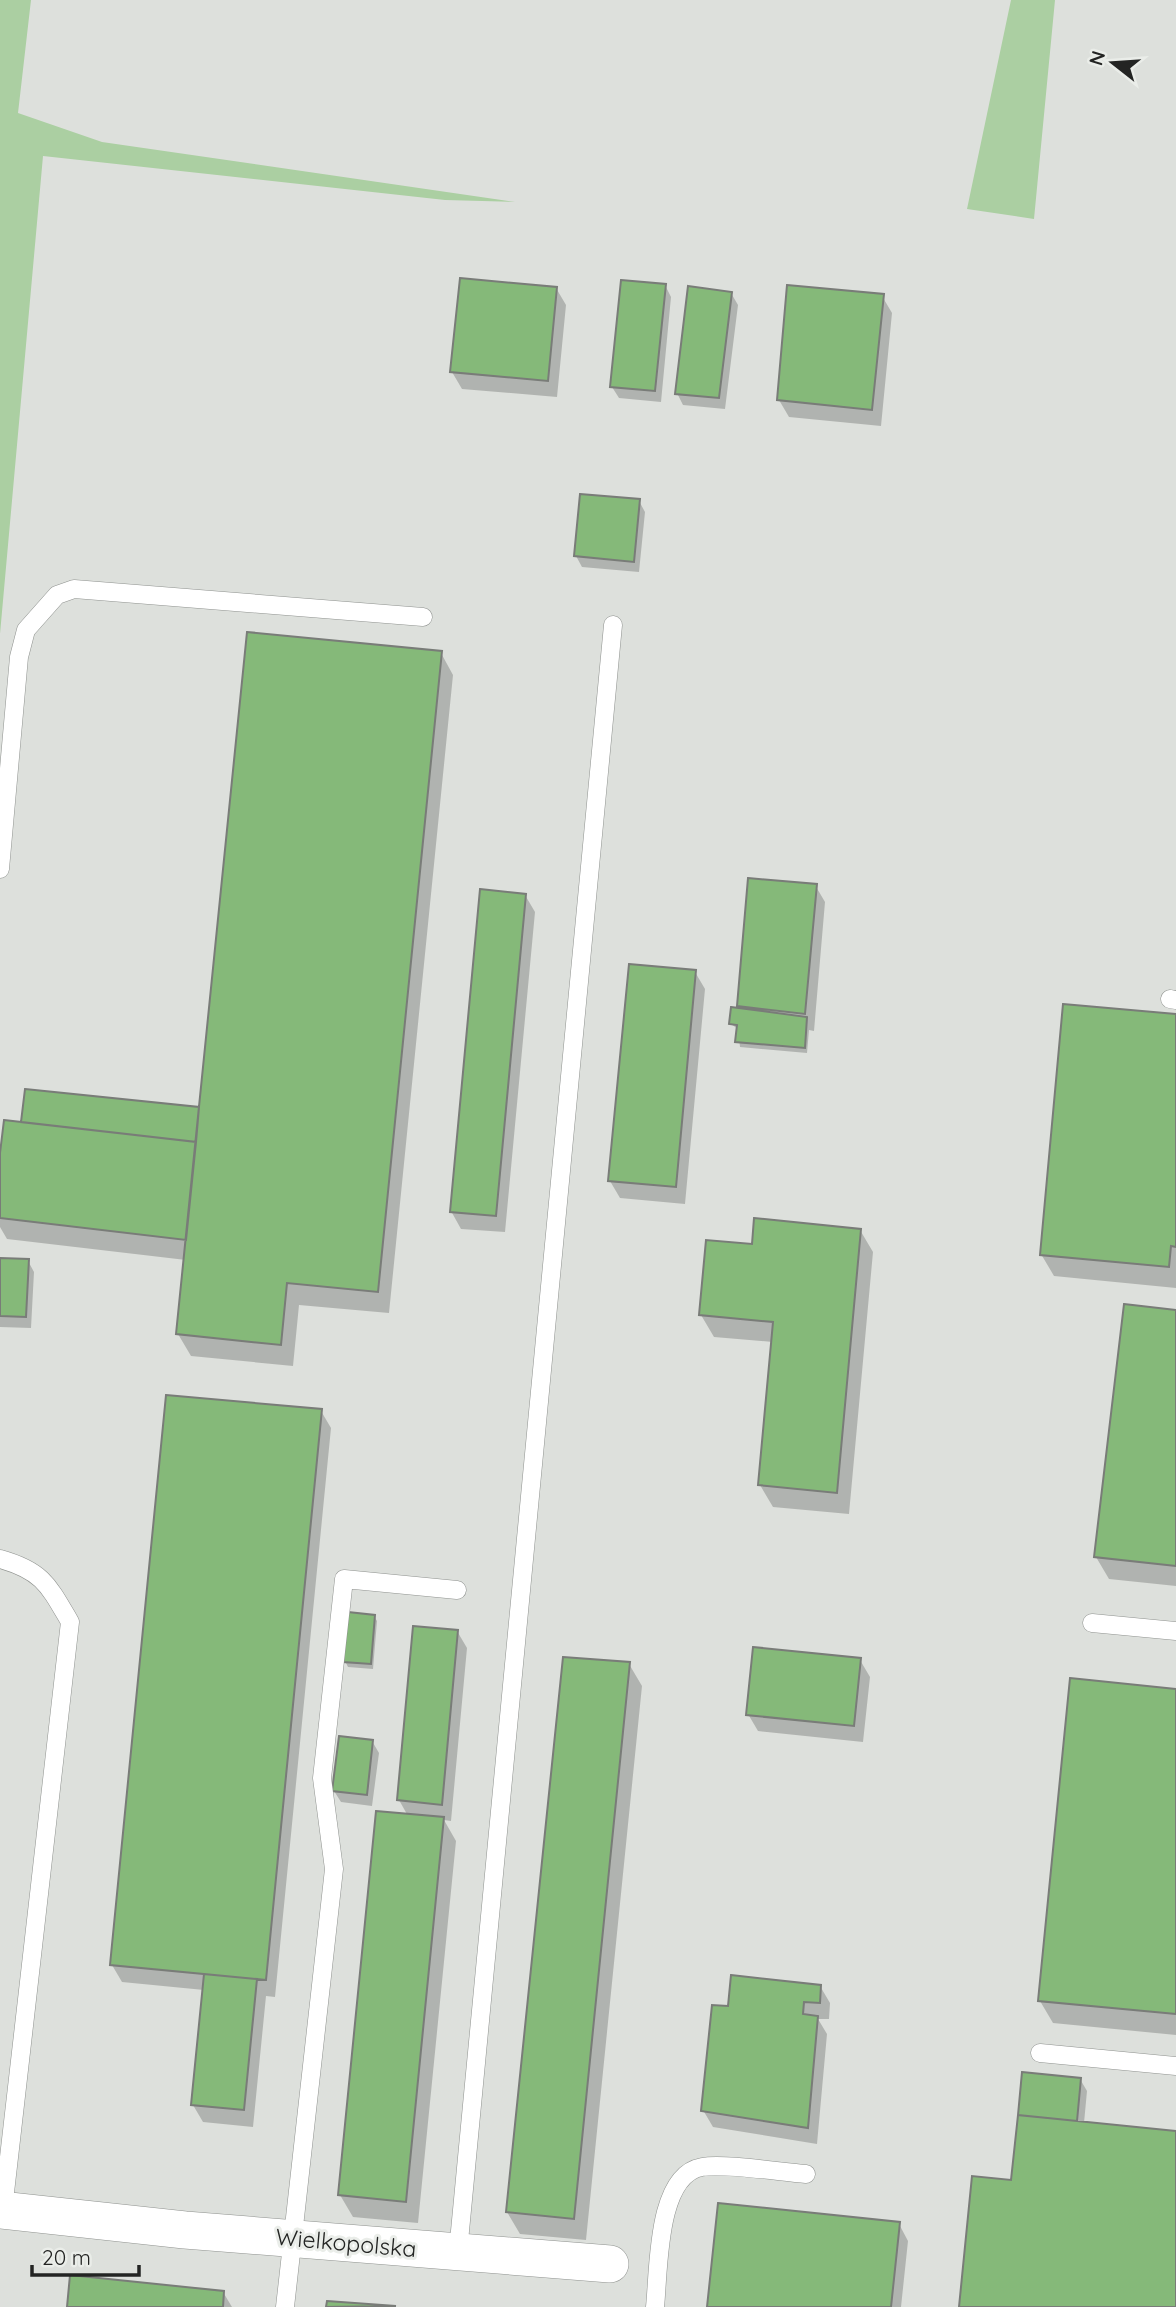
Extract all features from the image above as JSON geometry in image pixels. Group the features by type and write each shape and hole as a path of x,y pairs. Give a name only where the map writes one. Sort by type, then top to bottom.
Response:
{"street":[{"name":"Wielkopolska","path":"1,2210 292,2239 610,2264"}],"lane":[{"path":"0,869 19,657 26,630 57,595 74,589 423,617"},
{"path":"458,2252 613,625"},
{"path":"0,1559 15,1563 47,1582 70,1622 1,2210"},
{"path":"285,2307 334,1869 322,1778 344,1578 457,1590"},
{"path":"1092,1623 1176,1631"},
{"path":"1040,2053 1176,2066"},
{"path":"655,2307 666,2209 679,2180 701,2167 806,2174"}],"green space":[{"path":"0,0 31,0 18,113 102,142 515,202 445,200 43,156 0,634"},
{"path":"1011,0 1055,0 1034,219 967,209"}],"building":[{"path":"460,278 557,287 548,381 450,372"},
{"path":"621,280 666,284 655,391 610,387"},
{"path":"787,285 884,294 872,410 777,400"},
{"path":"688,286 732,292 719,398 675,394"},
{"path":"580,494 640,499 634,562 574,556"},
{"path":"247,632 442,651 378,1292 287,1283 281,1345 176,1334"},
{"path":"748,878 817,884 805,1014 737,1006"},
{"path":"480,889 526,894 496,1216 450,1212"},
{"path":"629,964 696,970 676,1187 608,1181"},
{"path":"1063,1004 1176,1014 1176,1247 1171,1246 1169,1267 1040,1255"},
{"path":"731,1007 807,1017 805,1048 735,1042 737,1025 729,1024"},
{"path":"25,1089 199,1107 196,1142 21,1122"},
{"path":"4,1120 196,1142 186,1240 0,1218 0,1153"},
{"path":"754,1218 861,1229 837,1493 758,1485 773,1322 699,1315 706,1240 752,1244"},
{"path":"0,1258 29,1259 26,1317 0,1316"},
{"path":"1124,1304 1176,1310 1176,1566 1094,1557"},
{"path":"166,1395 322,1409 266,1980 110,1965"},
{"path":"348,1612 375,1615 371,1664 343,1662"},
{"path":"413,1626 458,1630 442,1805 397,1800"},
{"path":"753,1647 861,1658 854,1726 746,1715"},
{"path":"563,1657 630,1662 574,2219 506,2212"},
{"path":"1070,1678 1176,1689 1176,2014 1038,2001"},
{"path":"339,1736 373,1740 367,1795 332,1791"},
{"path":"376,1811 444,1817 406,2202 338,2195"},
{"path":"204,1974 257,1979 244,2110 191,2105"},
{"path":"731,1975 821,1985 820,2003 804,2002 803,2014 818,2016 808,2128 701,2111 712,2005 728,2006"},
{"path":"1022,2072 1081,2078 1077,2121 1018,2115"},
{"path":"1018,2115 1176,2131 1176,2307 959,2307 972,2176 1011,2180"},
{"path":"718,2203 900,2222 891,2307 707,2307"},
{"path":"70,2275 224,2291 223,2307 67,2307"},
{"path":"327,2301 396,2306 326,2307"}]}
